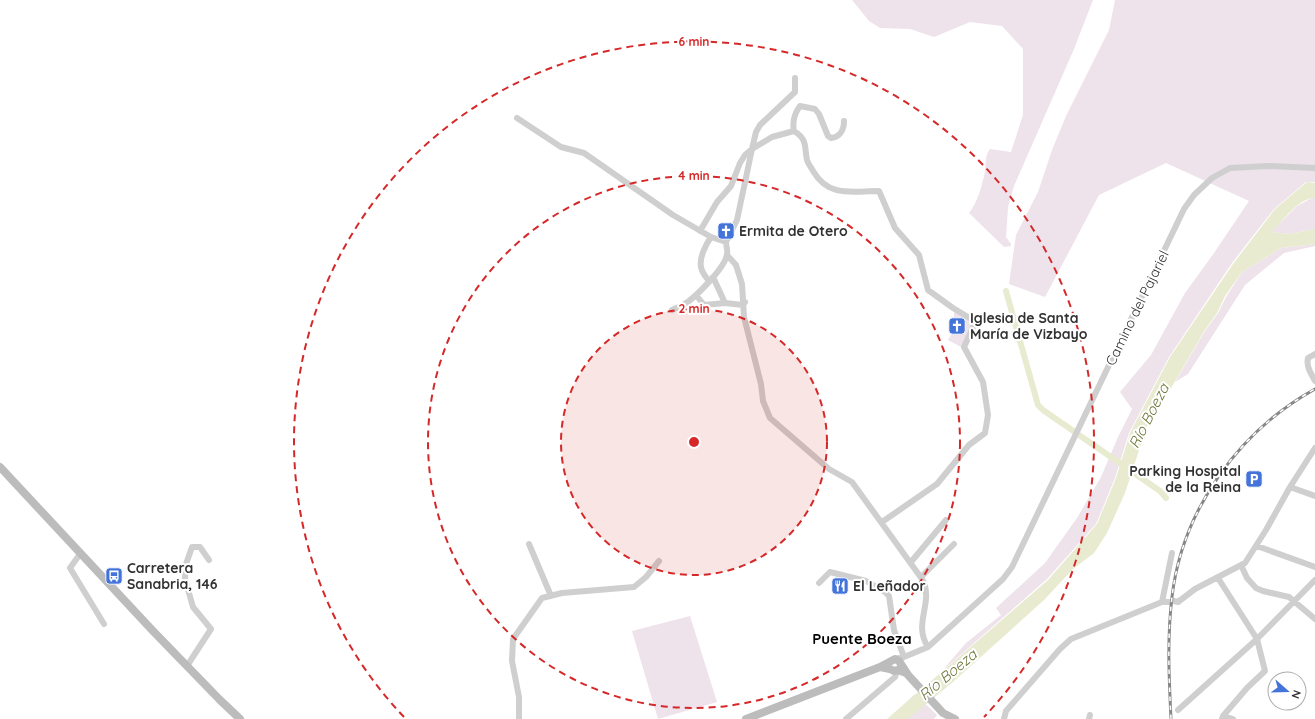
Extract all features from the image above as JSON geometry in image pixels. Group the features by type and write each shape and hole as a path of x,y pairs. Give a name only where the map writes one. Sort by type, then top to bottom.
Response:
{"street":[{"path":"672,310 683,305 696,295 710,281 725,262 727,255 726,242 737,220 756,132 760,125 795,92 795,78"},
{"path":"844,121 842,131 837,137 831,138 828,136 819,114 815,109 800,106 796,112 793,122 794,131 803,139 806,145 807,161 817,177 827,187 839,191 880,190 896,228 919,256 928,290 973,320 974,325 964,347 983,382 988,415 985,433 969,446 937,484 882,522"},
{"path":"517,118 561,147 584,153 673,215 711,237 726,242"},
{"path":"700,230 717,202 731,186 740,163 752,149 772,137 794,131"},
{"name":"Camino del Pajariel","path":"846,719 898,668 928,647 1003,579 1012,567 1184,209 1194,196 1212,178 1230,168 1268,166 1315,168"},
{"path":"711,237 700,266 702,273 710,281 725,303"},
{"path":"727,255 734,262 742,284 744,317 761,384 763,401 770,418 829,470 852,482 911,562 926,585 927,596 922,634 928,647"},
{"path":"696,295 704,305 744,303"},
{"path":"1315,354 1308,358 1308,368 1315,381"},
{"path":"1004,719 1006,711 1060,648 1072,639 1168,602 1178,602 1195,589 1242,565 1248,560 1310,454 1315,450"},
{"path":"0,467 80,554 240,719"},
{"path":"1290,487 1315,496"},
{"path":"911,562 946,520"},
{"path":"529,544 551,596"},
{"path":"921,577 954,544"},
{"path":"1257,546 1315,567"},
{"path":"187,666 211,630 193,607 185,579 186,564 192,547 200,547 208,560"},
{"path":"1168,602 1172,553"},
{"path":"80,554 70,568 104,624"},
{"path":"519,719 519,697 512,661 513,639 542,598 562,593 634,587 646,577 659,561"},
{"path":"1242,565 1247,578 1256,588 1263,592 1289,597 1315,619"},
{"path":"819,583 830,572 866,581 889,596 898,668 943,713 954,719"},
{"path":"1218,578 1257,639 1266,671 1247,688 1223,717 1233,719"},
{"path":"1178,710 1257,639 1315,580"},
{"path":"746,719 880,667 898,668"}],"shaded area":[{"path":"852,0 1093,0 1074,49 1014,186 1008,207 1006,237 1011,246 1004,247 969,213 975,204 979,193 984,176 988,151 990,149 1011,152 1023,115 1023,49 1002,26 970,22 934,37 910,29 880,28 869,21"},
{"path":"1115,0 1315,0 1315,182 1306,182 1274,209 1232,263 1169,357 1129,433 1115,478 1096,524 1047,579 941,672 966,643 1001,615 996,608 1045,563 1077,518 1101,477 1132,409 1120,392 1151,355 1185,293 1249,201 1166,163 1099,195 1045,297 1009,284 1016,235 1038,192 1052,150 1066,116 1109,30"},
{"path":"1312,198 1315,198 1315,229 1290,234 1271,232 1297,206"},
{"path":"1315,244 1315,246 1284,253 1245,285 1188,374 1175,382 1242,272 1281,248"},
{"path":"954,312 972,320 968,334 961,347 948,340 953,332 948,329 954,316"},
{"path":"690,616 717,702 658,719 632,631"},
{"path":"915,694 937,715 934,719 888,719"}],"water":[{"name":"Río Boeza","path":"1307,182 1315,183 1315,198 1309,199 1297,206 1272,232 1290,234 1315,229 1315,244 1281,248 1242,272 1225,296 1217,313 1205,330 1167,395 1149,420 1125,493 1107,533 1094,553 1073,569 1044,600 953,682 908,719 887,719 1048,580 1097,524 1116,478 1130,433 1170,357 1233,264 1275,209"}],"waterway":[{"path":"1006,291 1038,405 1043,410 1160,491 1166,498"}],"railway":[{"path":"1171,719 1169,658 1170,612 1178,565 1188,534 1202,504 1219,476 1239,450 1262,427 1287,406 1315,389"}],"place":[{"name":"Ermita de Otero","path":"726,231"},
{"name":"Iglesia de Santa María de Vizbayo","path":"957,326"},
{"name":"Parking Hospital de la Reina","path":"1254,479"},
{"name":"Carretera Sanabria, 146","path":"114,576"},
{"name":"El Leñador","path":"840,586"}],"district":[{"name":"Puente Boeza","path":"862,639"}]}
